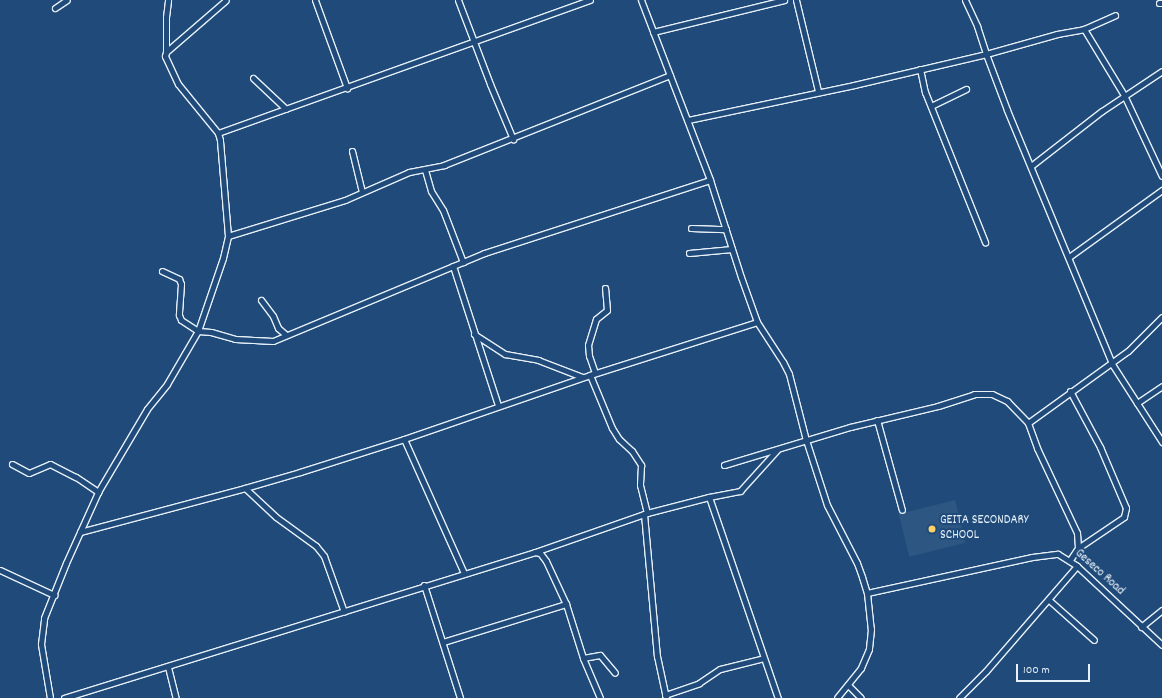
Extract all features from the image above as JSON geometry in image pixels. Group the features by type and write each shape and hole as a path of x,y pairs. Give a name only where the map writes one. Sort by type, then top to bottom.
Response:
{"street":[{"path":"55,8 67,0"},
{"path":"50,698 41,637 44,618 98,492 147,409 167,384 198,331 223,258 228,236 222,152 218,133 178,84 166,58 166,17 168,0"},
{"path":"166,52 226,0"},
{"path":"316,0 347,88"},
{"path":"458,0 513,139"},
{"path":"218,133 474,43 590,0"},
{"path":"641,0 710,180 757,322 789,374 806,440 827,505 857,563 866,592 871,629 869,649 861,668 837,698"},
{"path":"653,32 784,0"},
{"path":"796,0 818,91"},
{"path":"965,0 977,26 986,54 1112,364 1162,442"},
{"path":"688,120 986,54 1057,34 1084,29 1115,15"},
{"path":"1084,29 1124,95 1162,176"},
{"path":"920,69 931,106 985,242"},
{"path":"1032,166 1124,95 1162,71"},
{"path":"228,236 334,203 410,172 444,165 513,139 559,118 670,75"},
{"path":"253,78 286,109"},
{"path":"931,106 966,89"},
{"path":"352,151 362,192"},
{"path":"425,170 431,191 443,210 463,262"},
{"path":"162,271 179,279 179,315 181,320 198,331 211,332 241,340 273,341 453,266 516,242 710,180"},
{"path":"1069,257 1162,190"},
{"path":"691,228 726,229"},
{"path":"689,253 732,249"},
{"path":"453,266 498,405"},
{"path":"604,288 607,310 596,319 588,345 589,356 592,374 612,428 619,439 632,451 641,464 640,485 645,514 657,656 666,697 699,683 720,669 764,658"},
{"path":"261,300 273,316 278,328 286,335"},
{"path":"1028,423 1070,391 1112,364 1128,351 1162,317"},
{"path":"80,532 245,488 404,438 582,377 757,322"},
{"path":"474,334 504,354 538,360 582,377"},
{"path":"1137,403 1162,386"},
{"path":"1070,391 1100,447 1126,508 1124,517 1078,548 1070,560"},
{"path":"724,465 877,420 938,406 974,394 986,393 1003,398 1028,423 1037,448 1076,532 1078,548"},
{"path":"877,420 902,510"},
{"path":"404,438 464,573"},
{"path":"64,698 344,612 424,585 535,552 645,514 709,497 740,491 777,450"},
{"path":"12,464 29,473 50,464 76,477 98,492"},
{"path":"245,488 276,517 316,546 324,556 344,612"},
{"path":"709,497 778,698"},
{"path":"535,552 540,553 546,561 566,604 584,658 600,698"},
{"name":"Geseco Road","path":"866,592 1032,556 1058,554 1078,566 1141,627 1162,645"},
{"path":"961,697 986,671 1078,566"},
{"path":"0,570 54,595"},
{"path":"424,585 444,642 460,698"},
{"path":"1049,600 1094,640"},
{"path":"444,642 566,604"},
{"path":"1141,627 1162,610"},
{"path":"584,658 600,655 615,673"},
{"path":"168,667 176,698"},
{"path":"848,686 861,698"}],"shaded area":[{"name":"GEITA SECONDARY SCHOOL","path":"955,500 966,543 909,557 899,514"}],"place":[{"name":"GEITA SECONDARY SCHOOL","path":"932,529"}]}
